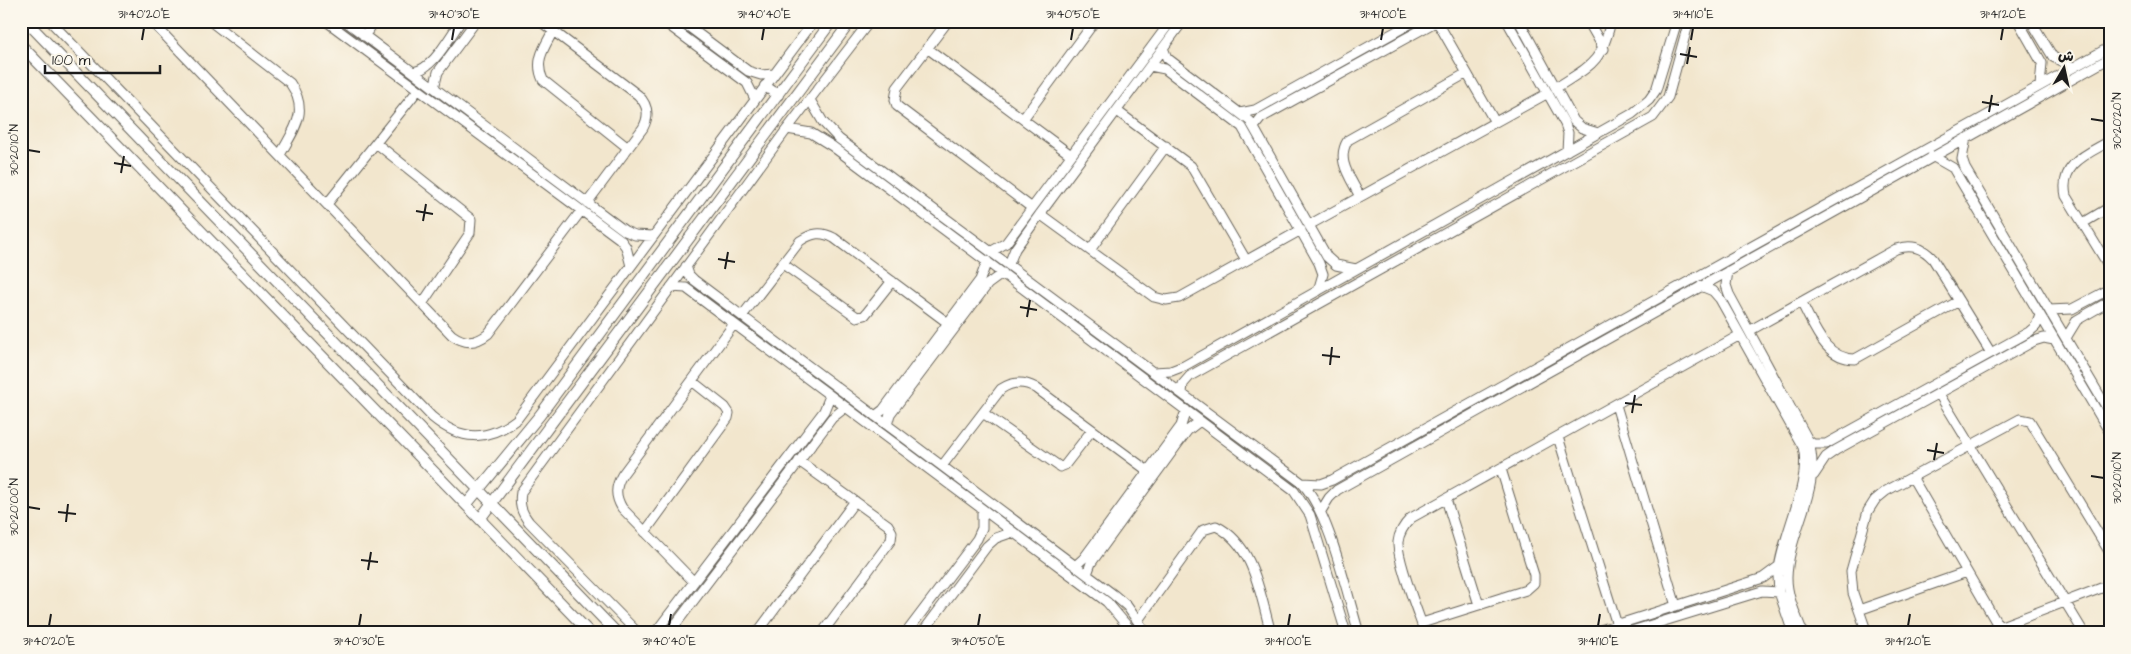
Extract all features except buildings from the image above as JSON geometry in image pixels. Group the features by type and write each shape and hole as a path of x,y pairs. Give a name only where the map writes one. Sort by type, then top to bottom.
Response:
{"street":[{"path":"26,21 617,633"},
{"path":"50,21 432,417 444,427 458,434 474,436 490,434 504,428 517,419 814,21"},
{"path":"61,33 62,21"},
{"path":"151,21 422,304 461,341 470,343 480,340 488,334 581,211"},
{"path":"210,21 290,83 297,93 300,116 280,155"},
{"path":"326,21 623,243 631,266"},
{"path":"345,21 630,233 653,236"},
{"path":"364,36 374,21"},
{"path":"413,72 421,70 429,64 461,21"},
{"path":"434,88 438,72 476,21"},
{"path":"540,21 643,100 647,107 647,121 587,202"},
{"path":"663,21 747,84 756,99"},
{"path":"682,21 748,71 761,75 774,74"},
{"path":"466,506 540,414 832,21"},
{"path":"480,519 851,21"},
{"path":"638,633 529,522 522,513 519,502 520,492 787,129 870,21"},
{"path":"948,21 897,88 895,94 897,106 1032,208"},
{"path":"1023,119 1096,21"},
{"path":"992,251 1002,246 1010,238 1171,21"},
{"path":"1009,264 1019,244 1040,214 1183,21"},
{"path":"1240,113 1255,110 1415,21"},
{"path":"1254,127 1261,118 1437,21 1495,122"},
{"path":"1507,21 1577,125 1598,133"},
{"path":"1519,21 1552,90 1567,129 1567,151"},
{"path":"1588,21 1604,49"},
{"path":"1309,225 1552,90 1591,66 1604,49 1612,21"},
{"path":"1154,372 1171,371 1184,366 1632,114 1650,100 1660,80 1677,21"},
{"path":"1182,393 1183,384 1190,376 1653,117 1668,97 1689,21"},
{"path":"2018,21 2040,57 2042,68 2040,86"},
{"path":"2031,21 2049,52 2058,60 2073,68"},
{"path":"553,31 538,61 539,71 543,80 628,148"},
{"path":"1673,33 1685,36"},
{"path":"21,45 590,633"},
{"path":"1302,482 1321,484 1332,480 2110,47"},
{"path":"927,48 1071,155"},
{"path":"1163,48 1167,58 1240,113 1254,127 1331,261 1342,267 1356,269"},
{"path":"2040,57 2049,52"},
{"path":"1321,511 1329,498 1337,490 2110,58"},
{"path":"1150,66 1159,66 1165,69 1239,124 1322,268 1322,281 1318,291"},
{"path":"1360,197 1342,162 1342,150 1348,140 1467,73"},
{"path":"766,86 778,95"},
{"path":"327,204 418,90"},
{"path":"810,100 823,122 839,139 1302,482 1321,511 1359,633"},
{"path":"1117,111 1166,146 1194,169 1246,260"},
{"path":"787,129 800,130 819,137 1294,491 1310,515 1346,633"},
{"path":"1966,138 1962,159 1968,173 2108,410 2098,413"},
{"path":"2110,141 2077,160 2067,172 2065,180 2066,196 2110,268"},
{"path":"376,142 471,219 470,233 422,304"},
{"path":"1090,250 1166,146"},
{"path":"1932,156 1950,165 1959,178 2110,433"},
{"path":"1959,178 1968,173"},
{"path":"2083,223 2110,208"},
{"path":"1819,209 1824,217"},
{"path":"1040,214 1154,297 1166,300 1179,298 1301,230"},
{"path":"742,316 800,241 808,236 821,233 834,238 948,323"},
{"path":"1010,238 1019,244"},
{"path":"1501,469 1534,575 1534,583 1530,589 1479,605 1423,628 1399,551 1400,533 1411,518 1896,249 1906,246 1916,247 1930,255 1991,353"},
{"path":"875,416 883,410 980,280 987,262"},
{"path":"783,264 860,318 865,315 892,281"},
{"path":"686,266 691,278 1120,600 1138,620 1146,633"},
{"path":"1728,271 1726,285 1745,333 1787,409 1808,440 1813,444 1826,444 2029,332 2036,326 2040,315"},
{"path":"887,425 890,414 988,284 1003,273"},
{"path":"1701,286 1713,291 1745,333"},
{"path":"670,287 686,288 846,407 1107,602 1134,633"},
{"path":"2049,310 2072,309 2110,289"},
{"path":"1720,299 1729,294"},
{"path":"2066,338 2077,320 2110,300"},
{"path":"1801,302 1827,348 1835,355 1844,359 1855,359 1959,301"},
{"path":"1056,314 1063,304"},
{"path":"694,582 622,508 618,501 617,487 622,475 734,324"},
{"path":"2029,332 2034,336 2034,341"},
{"path":"1802,633 1779,592 1778,567 1818,467 1836,450 2034,341 2044,338 2054,340"},
{"path":"1551,358 1556,368"},
{"path":"645,532 728,418 729,414 725,407 692,381"},
{"path":"942,466 1001,389 1015,382 1022,382 1036,388 1148,471"},
{"path":"1939,394 2084,633"},
{"path":"655,633 824,411 830,396"},
{"path":"1616,405 1676,606"},
{"path":"669,633 834,414 846,407"},
{"path":"1787,409 1805,456 1804,474 1787,572 1793,633"},
{"path":"1075,566 1084,558 1181,426 1186,410"},
{"path":"983,413 1060,467 1065,464 1092,430"},
{"path":"540,414 545,420 553,423"},
{"path":"1867,633 1852,588 1852,571 1868,512 1880,495 2020,419 2030,421 2110,553"},
{"path":"1087,574 1091,563 1182,438 1190,428 1200,421"},
{"path":"1558,437 1617,625"},
{"path":"1808,440 1813,458 1813,478"},
{"path":"799,461 888,525 892,536 822,633"},
{"path":"1912,477 1999,627"},
{"path":"1446,499 1479,605"},
{"path":"757,633 855,501"},
{"path":"906,633 977,539 982,528 982,509"},
{"path":"1138,620 1203,530 1216,526 1240,544 1249,559 1271,633"},
{"path":"922,633 987,546 996,538 1013,532"},
{"path":"1591,633 1763,578 1778,567"},
{"path":"1328,574 1340,570"},
{"path":"1859,610 1967,572"},
{"path":"1983,633 2104,587 2110,582"},
{"path":"1626,633 1762,591 1779,592"}]}
